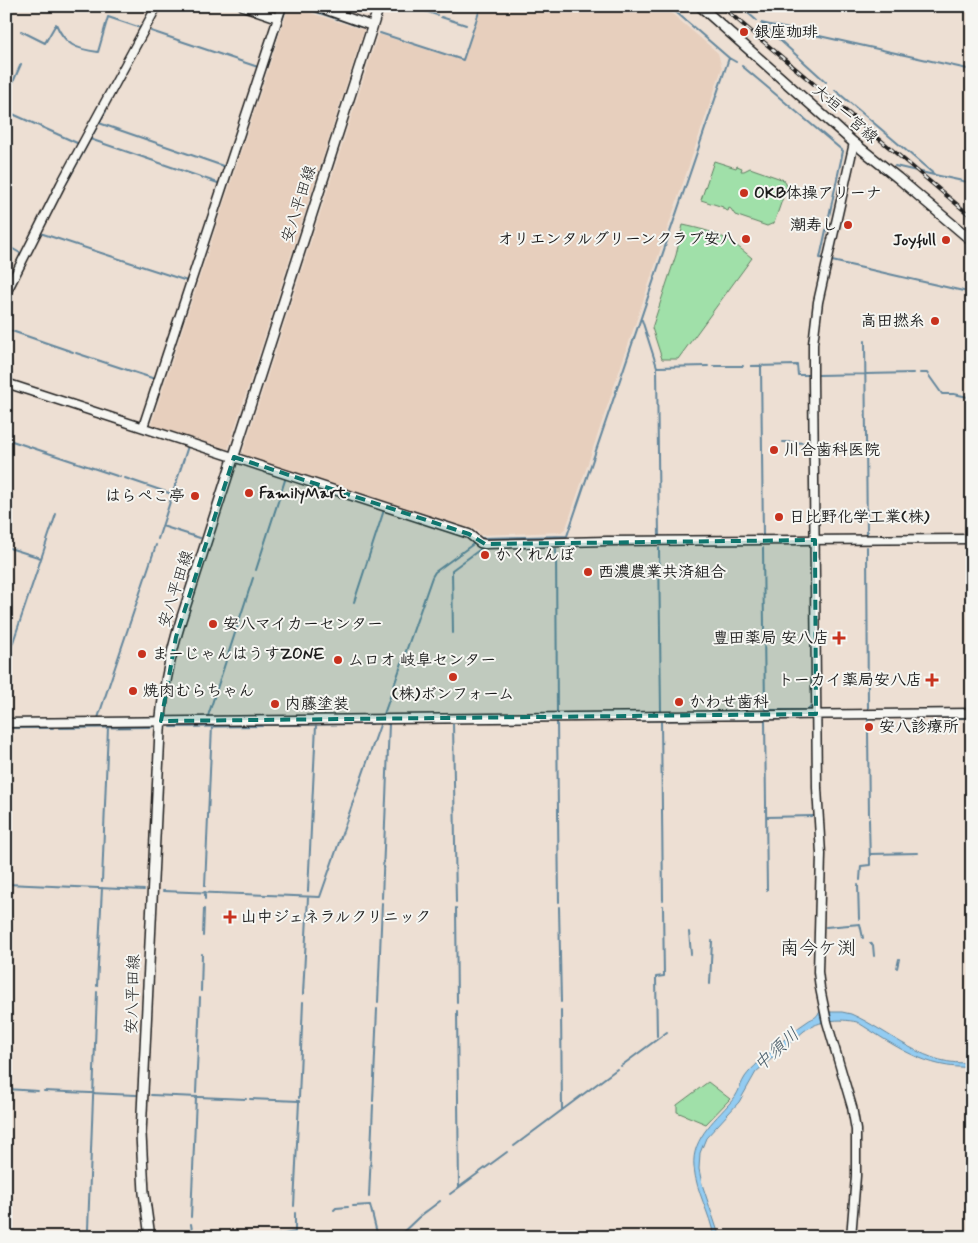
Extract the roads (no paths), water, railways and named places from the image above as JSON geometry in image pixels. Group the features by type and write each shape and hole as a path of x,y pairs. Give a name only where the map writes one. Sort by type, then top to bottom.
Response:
{"main road":[{"name":"安八平田線","path":"150,1237 144,1192 141,1134 161,721 166,686 176,637 379,6"},
{"name":"大垣一宮線","path":"700,6 854,143 972,241"}],"street":[{"path":"6,293 58,190 157,6"},
{"path":"243,6 278,18"},
{"path":"143,427 282,6"},
{"path":"315,6 372,26"},
{"path":"851,1237 856,1176 856,1130 852,1107 827,1022 818,972 821,854 817,788 813,370 816,314 854,143"},
{"path":"6,383 234,457 478,540 972,539"},
{"path":"6,723 972,713"}],"water":[{"name":"中須川","path":"819,1012 851,1014 924,1054 955,1063 972,1062 972,1067 955,1067 925,1060 898,1047 857,1022 830,1021 810,1027 756,1072 739,1102 706,1138 700,1153 699,1169 719,1237 714,1237 695,1176 694,1156 701,1137 735,1097 751,1070 803,1024 816,1017"}],"waterway":[{"path":"250,115 287,6"},
{"path":"299,6 361,27"},
{"path":"410,6 437,15"},
{"path":"380,33 463,60 481,6"},
{"path":"480,540 482,538 567,536 729,58 669,6"},
{"path":"740,6 756,20"},
{"path":"21,31 45,43 56,24 63,37 72,45 98,52 108,17 141,28"},
{"path":"441,17 466,25"},
{"path":"761,23 972,70"},
{"path":"761,23 826,82"},
{"path":"151,31 258,67"},
{"path":"729,58 736,62"},
{"path":"6,98 21,64"},
{"path":"742,66 843,151 820,258 825,259"},
{"path":"835,90 935,175 972,183"},
{"path":"6,111 77,143"},
{"path":"106,111 99,123 226,167"},
{"path":"66,184 97,127"},
{"path":"90,139 218,183"},
{"path":"895,166 934,175"},
{"path":"60,194 63,188"},
{"path":"40,233 187,281"},
{"path":"6,245 20,253"},
{"path":"832,261 972,293"},
{"path":"642,320 657,367 659,538"},
{"path":"6,329 73,352"},
{"path":"865,341 867,535"},
{"path":"76,353 155,379"},
{"path":"751,366 797,365 798,375 808,375"},
{"path":"658,367 708,366"},
{"path":"713,366 743,366"},
{"path":"761,366 763,536"},
{"path":"819,375 913,373"},
{"path":"920,373 927,373 942,394 968,397 971,534"},
{"path":"6,439 120,477"},
{"path":"783,442 809,443"},
{"path":"158,539 188,446"},
{"path":"256,570 286,477"},
{"path":"125,478 172,494"},
{"path":"354,602 384,510"},
{"path":"6,663 56,514"},
{"path":"162,526 200,538"},
{"path":"383,717 432,577 435,572 476,542"},
{"path":"98,718 156,545"},
{"path":"970,545 971,625"},
{"path":"6,547 41,558"},
{"path":"867,547 868,710"},
{"path":"453,633 452,570 482,548 487,548"},
{"path":"659,548 661,712"},
{"path":"763,548 765,710 807,710 812,706"},
{"path":"556,549 557,713 605,713"},
{"path":"208,716 253,578"},
{"path":"971,630 972,680"},
{"path":"509,714 530,713"},
{"path":"868,717 868,724"},
{"path":"923,718 972,718"},
{"path":"716,720 804,719"},
{"path":"661,720 663,900"},
{"path":"612,721 710,720"},
{"path":"765,720 767,890"},
{"path":"556,721 607,721"},
{"path":"557,721 559,902"},
{"path":"163,891 320,897 381,722"},
{"path":"453,722 456,902"},
{"path":"265,725 372,724"},
{"path":"382,898 389,724 387,724"},
{"path":"308,891 316,725"},
{"path":"205,886 212,726"},
{"path":"171,727 262,726"},
{"path":"102,882 108,727"},
{"path":"60,728 152,727"},
{"path":"6,728 53,728"},
{"path":"868,731 869,816"},
{"path":"766,817 814,816"},
{"path":"860,880 861,866 870,865 869,819"},
{"path":"870,854 918,853"},
{"path":"6,884 144,890"},
{"path":"858,885 859,919"},
{"path":"97,986 102,888"},
{"path":"205,892 205,899"},
{"path":"303,994 308,897"},
{"path":"378,1002 382,903"},
{"path":"657,1036 656,977 664,976 663,906"},
{"path":"559,907 561,1002"},
{"path":"456,908 457,1003"},
{"path":"203,936 204,909"},
{"path":"826,927 860,924 863,938"},
{"path":"689,932 691,954"},
{"path":"710,984 712,941"},
{"path":"870,943 873,945 874,956"},
{"path":"201,991 202,954"},
{"path":"897,968 899,959"},
{"path":"88,1229 97,992"},
{"path":"196,1093 200,997"},
{"path":"299,1098 303,1002"},
{"path":"373,1101 377,1009"},
{"path":"561,1010 562,1110"},
{"path":"457,1011 459,1187"},
{"path":"621,1066 667,1032"},
{"path":"514,1146 617,1069"},
{"path":"6,1089 38,1091"},
{"path":"44,1091 136,1095"},
{"path":"151,1095 246,1099"},
{"path":"191,1217 196,1097"},
{"path":"250,1099 299,1101"},
{"path":"294,1206 299,1101"},
{"path":"369,1197 373,1105"},
{"path":"450,1194 507,1152"},
{"path":"398,1237 419,1217 440,1201"},
{"path":"353,1206 370,1205 378,1237"},
{"path":"334,1210 336,1208 348,1207"},
{"path":"279,1237 279,1235 295,1232 295,1213"},
{"path":"191,1224 193,1237"}],"railway":[{"path":"721,6 972,217"}],"place":[{"name":"銀座珈琲","path":"744,32"},
{"name":"OKB体操アリーナ","path":"744,193"},
{"name":"潮寿し","path":"848,225"},
{"name":"オリエンタルグリーンクラブ安八","path":"746,239"},
{"name":"Joyfull","path":"946,240"},
{"name":"高田撚糸","path":"935,321"},
{"name":"川合歯科医院","path":"774,450"},
{"name":"FamilyMart","path":"249,493"},
{"name":"はらぺこ亭","path":"195,496"},
{"name":"日比野化学工業(株)","path":"779,517"},
{"name":"かくれんぼ","path":"485,555"},
{"name":"西濃農業共済組合","path":"588,572"},
{"name":"安八マイカーセンター","path":"213,624"},
{"name":"豊田薬局 安八店","path":"839,638"},
{"name":"まーじゃんはうすZONE","path":"142,654"},
{"name":"ムロオ 岐阜センター","path":"338,660"},
{"name":"(株)ボンフォーム","path":"453,677"},
{"name":"トーカイ薬局安八店","path":"932,680"},
{"name":"焼肉むらちゃん","path":"133,691"},
{"name":"かわせ歯科","path":"679,702"},
{"name":"内藤塗装","path":"275,704"},
{"name":"安八診療所","path":"869,727"},
{"name":"山中ジェネラルクリニック","path":"230,917"}],"district":[{"name":"南今ケ渕","path":"818,948"}]}
